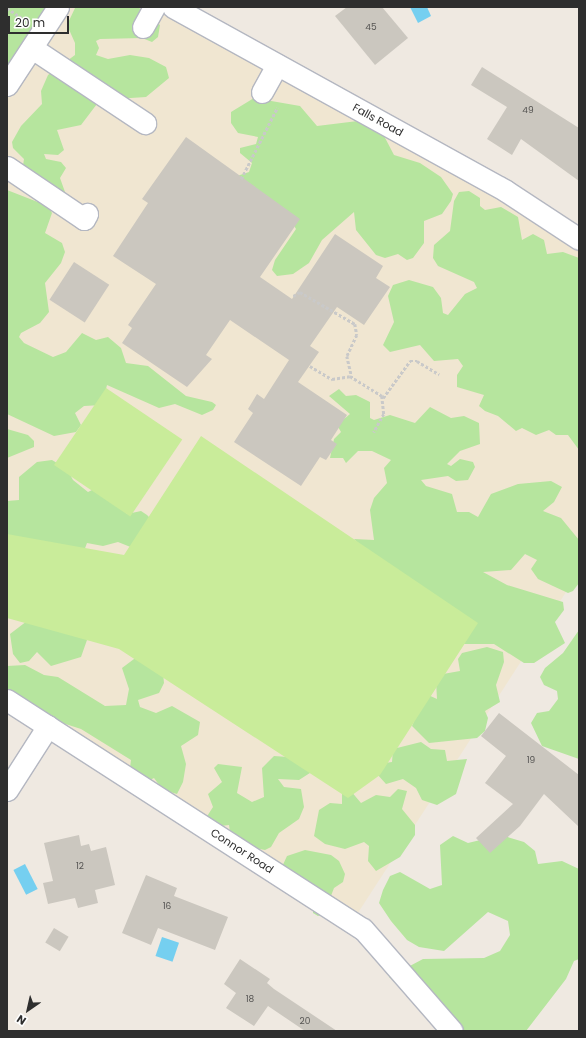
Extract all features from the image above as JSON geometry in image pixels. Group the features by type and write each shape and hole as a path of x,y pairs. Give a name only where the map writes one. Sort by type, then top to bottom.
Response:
{"street":[{"path":"7,85 58,7"},
{"path":"144,27 154,7"},
{"name":"Falls Road","path":"173,7 506,191 579,239"},
{"path":"32,48 144,123"},
{"path":"271,97 277,65"},
{"path":"7,167 84,219 87,214"},
{"name":"Connor Road","path":"7,700 363,929 452,1031"},
{"path":"7,790 48,726"}],"path":[{"path":"241,179 271,97"},
{"path":"293,296 300,292 355,324 357,335 347,356 352,377"},
{"path":"374,432 384,414 383,398 410,361 417,361 439,374"},
{"path":"310,366 327,378 352,377 383,398"}],"shaded area":[{"path":"58,7 173,7 579,239 579,572 352,922 7,700 7,85"}],"green space":[{"path":"7,7 58,7 7,85"},
{"path":"138,7 160,25 158,37 152,42 142,38 100,39 96,41 99,48 96,55 108,59 130,55 149,58 166,67 169,78 146,97 100,100 81,125 57,130 64,150 58,155 44,154 46,159 61,162 66,168 60,178 65,192 61,197 22,172 24,159 13,148 12,142 21,126 42,104 41,91 48,75 75,55 75,43 67,25 75,8"},
{"path":"254,98 300,106 317,126 366,120 382,132 394,155 420,163 441,177 453,194 451,201 442,214 424,221 424,243 413,258 407,260 398,254 385,258 376,255 356,230 354,212 322,240 309,263 293,274 277,276 272,270 275,260 296,229 288,216 237,176 249,172 252,163 240,153 240,148 256,144 258,137 238,133 231,123 231,112"},
{"path":"7,190 48,206 52,213 45,233 62,243 65,252 61,263 45,283 49,312 40,323 21,333 19,337 24,343 53,357 66,352 82,333 96,340 108,337 121,348 126,363 148,366 186,396 212,402 216,405 213,410 202,415 175,404 159,408 107,385 102,405 84,406 75,413 81,425 76,432 54,436 7,414"},
{"path":"469,191 480,198 480,206 485,210 501,207 518,217 522,240 533,234 544,240 547,254 563,252 579,258 579,450 568,435 556,435 549,430 536,435 522,428 516,431 498,416 485,411 479,406 484,395 457,387 457,375 463,366 458,359 434,361 420,345 390,352 383,345 394,322 388,296 393,285 409,280 433,287 441,298 443,313 448,315 465,294 477,288 474,282 438,266 433,258 434,245 450,231 454,201 459,192"},
{"path":"106,388 182,439 130,517 54,465"},
{"path":"339,389 346,396 356,395 370,402 370,418 374,420 390,415 415,423 430,407 451,418 464,416 479,423 480,444 460,451 447,464 451,466 460,459 473,462 475,467 468,480 456,481 448,476 421,480 426,486 452,494 457,512 469,512 478,517 491,494 518,484 551,481 562,487 554,502 543,511 561,518 579,540 579,583 573,591 568,593 538,579 531,569 537,560 525,554 511,570 483,572 507,585 563,602 564,610 555,622 565,643 534,663 524,663 494,644 460,644 354,539 374,540 370,510 374,498 387,483 384,468 391,460 372,451 358,451 346,463 343,458 330,458 334,439 341,432 337,425 350,414 329,396"},
{"path":"7,429 28,435 34,441 34,447 7,458"},
{"path":"201,436 478,623 380,775 348,798 119,649 7,618 7,534 124,555"},
{"path":"52,460 67,469 73,480 88,492 98,487 127,514 141,511 152,520 133,548 118,542 103,546 87,543 84,551 7,546 7,501 19,500 19,477 37,462"},
{"path":"27,621 80,635 87,640 81,657 51,666 37,652 29,661 20,663 13,654 10,634"},
{"path":"579,630 579,759 542,746 531,723 537,713 549,711 558,699 557,691 544,685 540,677 545,668 563,653"},
{"path":"487,647 503,652 504,662 496,685 500,702 485,711 488,718 485,731 477,738 429,743 412,726 426,694 437,699 436,681 443,674 460,671 458,659 462,653"},
{"path":"138,656 163,673 164,683 159,693 138,700 140,707 156,713 172,706 200,722 198,735 181,746 186,764 183,782 177,794 163,790 154,778 146,782 130,768 131,760 81,729 7,705 7,666 25,665 44,675 58,677 105,706 126,705 129,689 122,668"},
{"path":"421,742 431,749 445,750 447,761 467,759 456,794 437,805 422,800 416,788 403,779 386,784 377,774 385,763 392,762 393,749"},
{"path":"274,756 288,757 313,771 299,780 278,779 284,787 301,789 304,807 299,819 279,833 271,847 265,850 246,846 230,832 229,825 212,827 204,821 213,807 208,794 222,782 214,768 218,764 242,767 237,793 252,802 264,797 262,768"},
{"path":"398,789 407,791 402,809 415,825 415,835 400,857 376,871 368,861 369,846 364,842 345,849 325,844 314,836 319,810 330,803 342,804 342,794 350,790 361,803 376,795 390,797"},
{"path":"501,835 524,842 535,851 538,864 562,861 579,869 579,959 574,961 566,979 526,1031 448,1031 424,984 397,984 389,977 423,959 484,958 500,951 510,935 508,921 488,912 444,951 419,947 407,940 391,921 379,903 383,890 390,876 400,872 430,889 442,885 440,845 453,836 468,843"},
{"path":"305,850 331,855 339,861 345,874 343,882 334,888 324,914 318,916 313,913 313,904 281,869 287,856"}],"water":[{"path":"410,7 427,7 431,16 418,23"},
{"path":"25,864 38,889 26,895 13,870"},
{"path":"162,937 179,943 173,962 155,956"}],"building":[{"path":"347,7 382,7 408,38 375,65 335,16"},
{"path":"482,67 579,128 579,181 521,139 512,155 487,139 507,107 471,85"},
{"path":"186,137 300,219 260,277 292,299 335,234 383,266 376,278 390,287 364,325 337,307 310,346 319,352 298,382 347,415 331,440 337,444 326,460 320,457 301,486 234,442 253,413 248,409 257,394 264,399 289,360 230,320 206,355 212,359 187,387 122,343 132,328 128,325 156,284 113,256 148,203 142,199"},
{"path":"74,262 109,285 85,323 49,300"},
{"path":"499,713 579,775 579,827 544,794 520,826 490,853 476,838 513,804 485,783 506,756 481,736"},
{"path":"79,835 81,846 89,844 91,851 106,847 115,885 95,890 98,903 78,908 75,898 48,904 43,883 53,881 44,843"},
{"path":"146,875 177,888 174,896 228,917 215,950 158,928 151,945 122,933"},
{"path":"54,928 69,937 60,951 45,943"},
{"path":"240,959 270,979 267,983 274,989 337,1031 305,1031 268,1006 254,1026 226,1008 236,993 224,984"}]}
